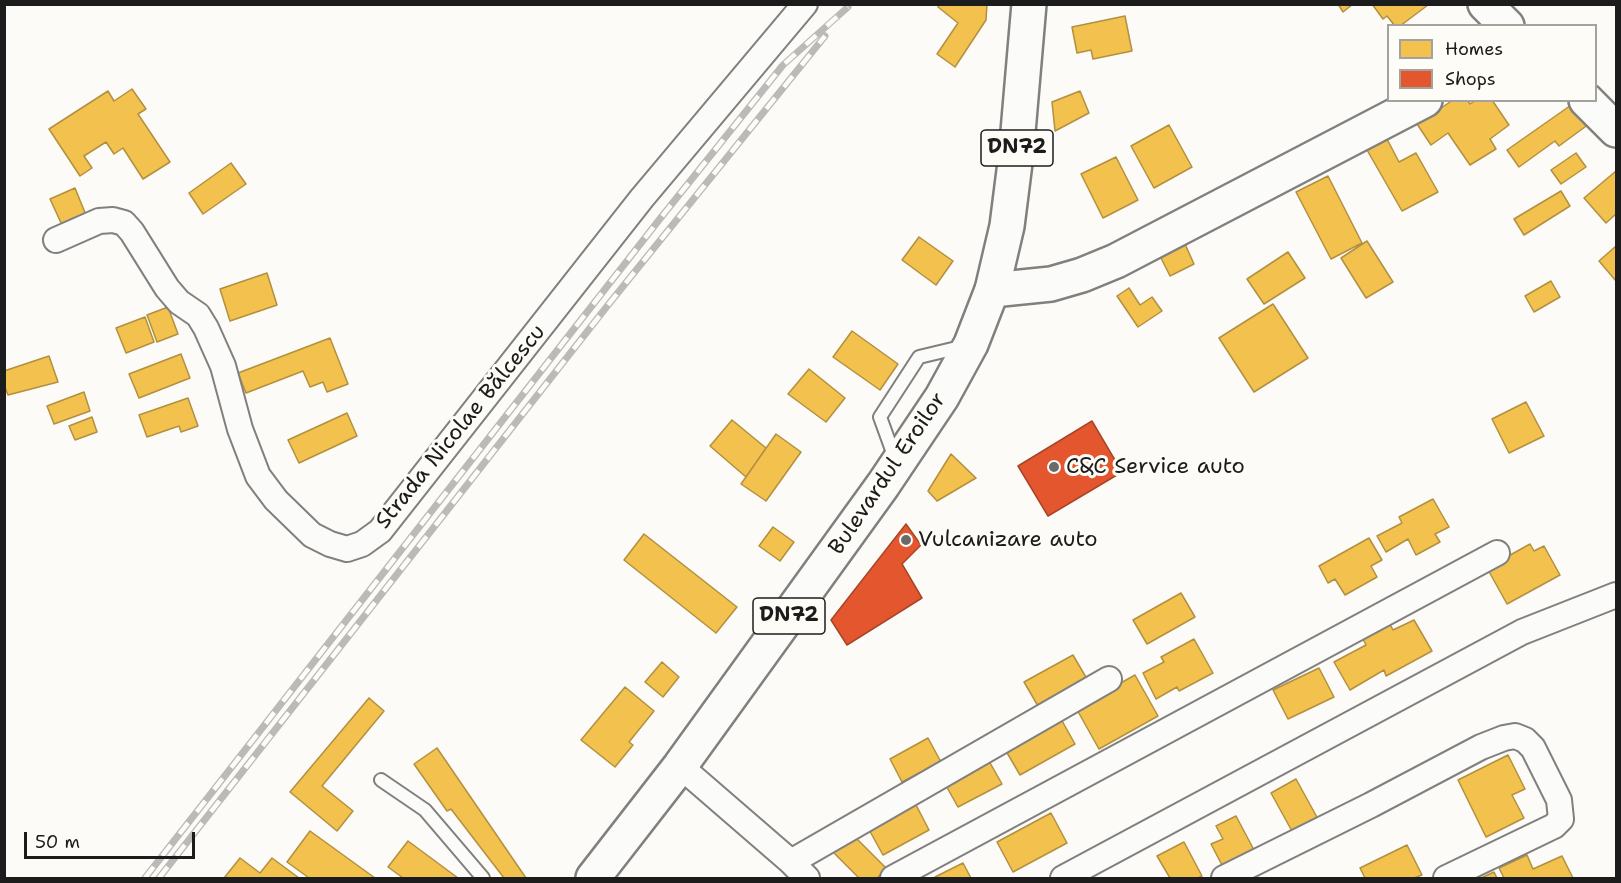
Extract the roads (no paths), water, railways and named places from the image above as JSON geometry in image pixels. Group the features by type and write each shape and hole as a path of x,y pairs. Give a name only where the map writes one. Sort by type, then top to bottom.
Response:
{"main road":[{"name":"Bulevardul Eroilor","path":"593,879 680,766 897,465 942,397 971,344 992,290 1007,226 1016,155 1029,4"},
{"path":"1485,4 1505,24"},
{"path":"1510,4 1530,24"},
{"path":"1597,87 1617,106"},
{"path":"992,290 1052,284 1116,261 1421,102"},
{"path":"1588,102 1617,130"}],"street":[{"name":"Strada Nicolae Bălcescu","path":"56,240 99,221 113,220 124,223 167,288 179,302 198,315 206,328 223,366 240,429 258,476 276,500 312,535 347,549 362,544 380,531 642,198 805,4"},
{"path":"893,879 1497,553"},
{"path":"1063,879 1522,632 1617,595"},
{"path":"680,766 799,870 1109,679"},
{"path":"1224,879 1481,747 1515,736 1525,740 1533,748 1559,800 1561,819 1554,826 1446,879"}],"lane":[{"path":"381,780 425,810 483,879"}],"railway":[{"path":"145,878 659,220 783,65 848,7"},
{"path":"159,878 608,305 825,36"}],"place":[{"name":"C&C Service auto","path":"1054,467"},
{"name":"Vulcanizare auto","path":"906,540"}]}
